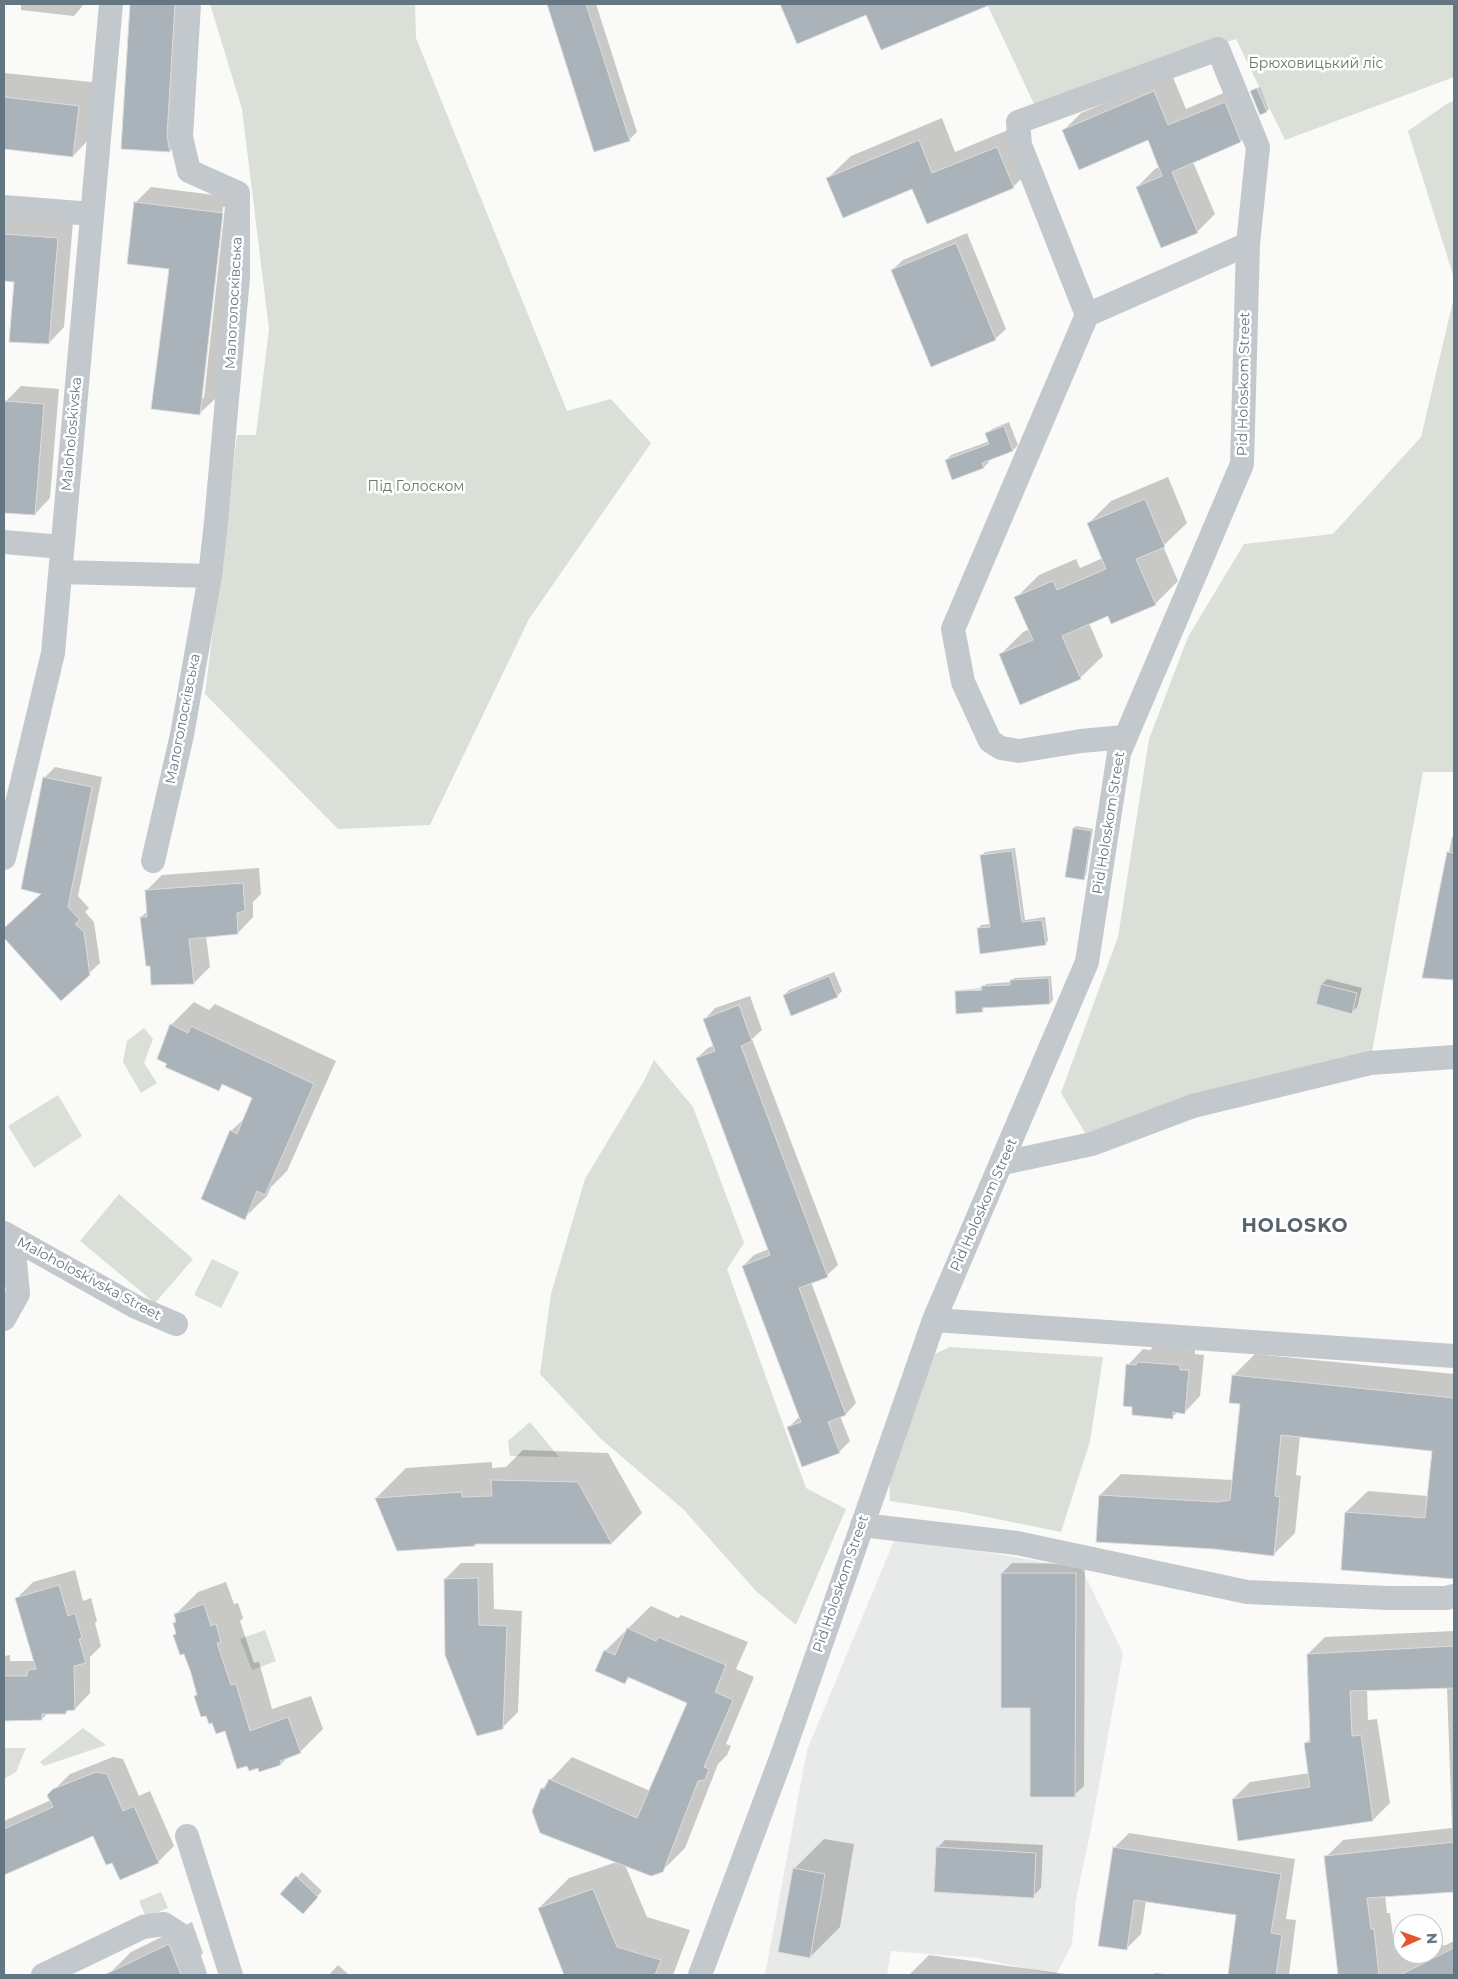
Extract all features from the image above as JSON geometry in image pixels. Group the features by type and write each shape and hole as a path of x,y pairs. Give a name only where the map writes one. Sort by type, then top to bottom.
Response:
{"street":[{"name":"Maloholoskivska","path":"4,858 53,653 111,4"},
{"name":"Малоголосківська","path":"153,862 182,736 210,576 238,277 238,193 189,172 182,137 189,4"},
{"name":"Pid Holoskom Street","path":"700,1975 783,1753 934,1320 1003,1163 1087,962 1119,753 1124,737 1242,464 1248,244 1258,147 1218,49 1018,122 1020,145 1087,315"},
{"path":"4,207 92,214"},
{"path":"1124,737 1081,741 1019,751 1001,748 990,741 963,682 953,629 1087,315 1248,244"},
{"path":"4,542 62,546"},
{"path":"61,572 210,576"},
{"path":"1003,1163 1092,1144 1193,1106 1370,1063 1454,1058"},
{"path":"4,1319 18,1294 8,1236"},
{"name":"Maloholoskivska Street","path":"8,1236 136,1307 176,1324"},
{"path":"934,1320 1454,1356"},
{"path":"862,1525 1017,1543 1247,1592 1388,1598 1446,1598 1454,1596"},
{"path":"187,1836 232,1975"},
{"path":"43,1975 143,1927 164,1924 181,1936 195,1975"}],"shaded area":[{"path":"896,1536 1082,1569 1123,1653 1076,1900 1072,1944 1056,1975 978,1958 891,1951 887,1975 765,1975 807,1750"}],"green space":[{"name":"Під Голоском","path":"210,4 415,4 416,38 567,411 611,399 651,443 529,619 430,825 338,829 205,694 237,435 256,435 269,329 242,109"},
{"name":"Брюховицький ліс","path":"987,4 1454,4 1454,77 1285,140 1236,39 1035,106"},
{"path":"1454,101 1454,278 1408,131 1448,103"},
{"path":"1454,297 1454,772 1423,772 1370,1063 1092,1144 1061,1093 1118,937 1149,739 1188,637 1244,544 1333,534 1421,437"},
{"path":"144,1028 153,1039 144,1063 157,1083 141,1093 123,1062 127,1041"},
{"path":"654,1060 693,1107 744,1243 727,1269 806,1488 846,1509 796,1625 756,1591 683,1509 601,1439 540,1374 551,1294 585,1179 644,1081"},
{"path":"58,1095 82,1136 34,1168 8,1126"},
{"path":"119,1194 193,1259 155,1303 80,1241"},
{"path":"212,1259 239,1272 221,1308 194,1295"},
{"path":"950,1347 1103,1357 1090,1441 1061,1532 963,1512 890,1501 889,1474 933,1355"},
{"path":"530,1422 559,1457 510,1456 508,1441"},
{"path":"265,1630 276,1661 252,1670 240,1639"},
{"path":"83,1728 106,1745 44,1766 40,1762"},
{"path":"4,1748 26,1748 16,1772 4,1779"},
{"path":"161,1892 168,1908 146,1917 139,1901"}],"building":[{"path":"130,4 175,4 167,136 170,152 121,149"},
{"path":"547,4 586,4 630,141 594,152"},
{"path":"780,4 992,4 881,50 866,15 797,44"},
{"path":"1257,88 1267,112 1260,115 1250,91"},
{"path":"1154,91 1168,125 1225,102 1241,142 1172,172 1198,233 1161,248 1136,187 1162,176 1148,140 1079,170 1062,130"},
{"path":"4,97 79,106 73,157 4,149"},
{"path":"919,140 932,173 997,147 1014,188 927,224 912,189 843,218 826,178"},
{"path":"134,202 223,213 200,415 151,409 169,269 127,264"},
{"path":"4,234 58,238 49,344 9,342 14,282 4,281"},
{"path":"956,243 996,340 931,367 891,270"},
{"path":"4,401 44,404 35,515 4,513"},
{"path":"1004,426 1013,451 982,463 984,468 952,480 945,460 989,444 985,433"},
{"path":"1145,499 1165,547 1136,559 1156,605 1111,624 1108,616 1062,636 1081,679 1020,705 999,654 1033,640 1014,597 1053,581 1057,590 1106,569 1087,523"},
{"path":"43,777 92,787 68,907 80,920 75,924 84,932 90,975 61,1001 4,938 4,928 41,894 21,889"},
{"path":"1073,828 1092,831 1084,880 1065,877"},
{"path":"1012,851 1022,922 1042,920 1046,945 980,954 977,928 990,927 980,855"},
{"path":"1447,852 1454,853 1454,980 1422,978"},
{"path":"243,883 245,911 237,913 238,934 189,939 194,984 151,985 150,966 146,966 140,917 147,917 145,890"},
{"path":"829,976 838,997 791,1016 783,995"},
{"path":"1049,978 1050,1004 982,1008 983,1012 956,1014 955,991 982,990 981,986 1010,985 1010,980"},
{"path":"1321,984 1357,993 1352,1014 1316,1004"},
{"path":"739,1005 752,1041 741,1046 828,1277 799,1288 846,1415 828,1422 840,1453 802,1467 787,1427 801,1422 742,1266 770,1255 696,1058 715,1051 703,1019"},
{"path":"170,1024 188,1033 191,1026 314,1084 265,1195 257,1191 245,1220 201,1199 230,1130 237,1134 252,1098 222,1084 219,1091 165,1067 167,1064 157,1059"},
{"path":"1137,1362 1180,1365 1180,1370 1189,1370 1185,1414 1173,1412 1173,1419 1132,1415 1132,1407 1123,1406 1126,1364 1136,1365"},
{"path":"1232,1375 1454,1398 1454,1579 1341,1570 1345,1512 1425,1518 1432,1451 1281,1435 1275,1496 1280,1497 1274,1556 1214,1549 1096,1542 1099,1495 1217,1502 1230,1500 1240,1404 1229,1403"},
{"path":"491,1480 578,1482 612,1544 475,1544 475,1546 397,1551 375,1498 462,1492 462,1497 492,1496"},
{"path":"1001,1573 1076,1573 1075,1797 1030,1797 1030,1708 1001,1708"},
{"path":"478,1578 479,1625 507,1626 503,1729 477,1736 445,1655 444,1579"},
{"path":"59,1585 68,1616 75,1613 82,1638 79,1639 86,1663 74,1666 75,1710 66,1711 66,1714 42,1714 42,1720 4,1721 4,1676 27,1676 28,1670 36,1669 15,1598"},
{"path":"204,1604 211,1626 216,1624 221,1642 217,1643 231,1685 236,1684 250,1731 288,1717 301,1753 280,1761 281,1765 259,1772 258,1768 249,1771 247,1766 237,1769 225,1731 216,1734 212,1723 209,1724 206,1716 201,1717 194,1696 197,1695 191,1673 184,1654 180,1655 173,1635 176,1634 173,1623 176,1622 174,1614"},
{"path":"627,1628 656,1641 658,1637 726,1665 715,1692 733,1700 704,1767 709,1769 705,1780 698,1781 663,1872 651,1876 540,1833 532,1811 541,1788 544,1789 549,1779 637,1818 687,1703 628,1677 625,1684 595,1671 604,1650 615,1655"},
{"path":"1454,1646 1454,1688 1350,1691 1352,1736 1361,1735 1373,1821 1238,1841 1232,1799 1310,1787 1304,1743 1310,1742 1307,1654"},
{"path":"96,1772 107,1774 123,1811 134,1806 159,1863 120,1880 112,1863 106,1865 93,1836 4,1875 4,1829 53,1807 47,1795 53,1789"},
{"path":"1454,1842 1454,1892 1367,1898 1371,1929 1374,1929 1379,1975 1338,1975 1324,1856"},
{"path":"936,1847 1036,1853 1034,1898 934,1892"},
{"path":"1113,1847 1281,1874 1271,1933 1282,1935 1276,1975 1228,1975 1236,1915 1134,1900 1127,1950 1098,1946"},
{"path":"793,1868 825,1874 810,1958 778,1952"},
{"path":"296,1876 318,1897 303,1914 280,1894"},
{"path":"593,1889 617,1947 661,1960 655,1975 564,1975 538,1908"},
{"path":"169,1944 181,1975 104,1975"},
{"path":"1454,1948 1454,1975 1400,1975 1422,1964 1443,1964 1443,1954"}],"district":[{"name":"HOLOSKO","path":"1295,1226"}]}
